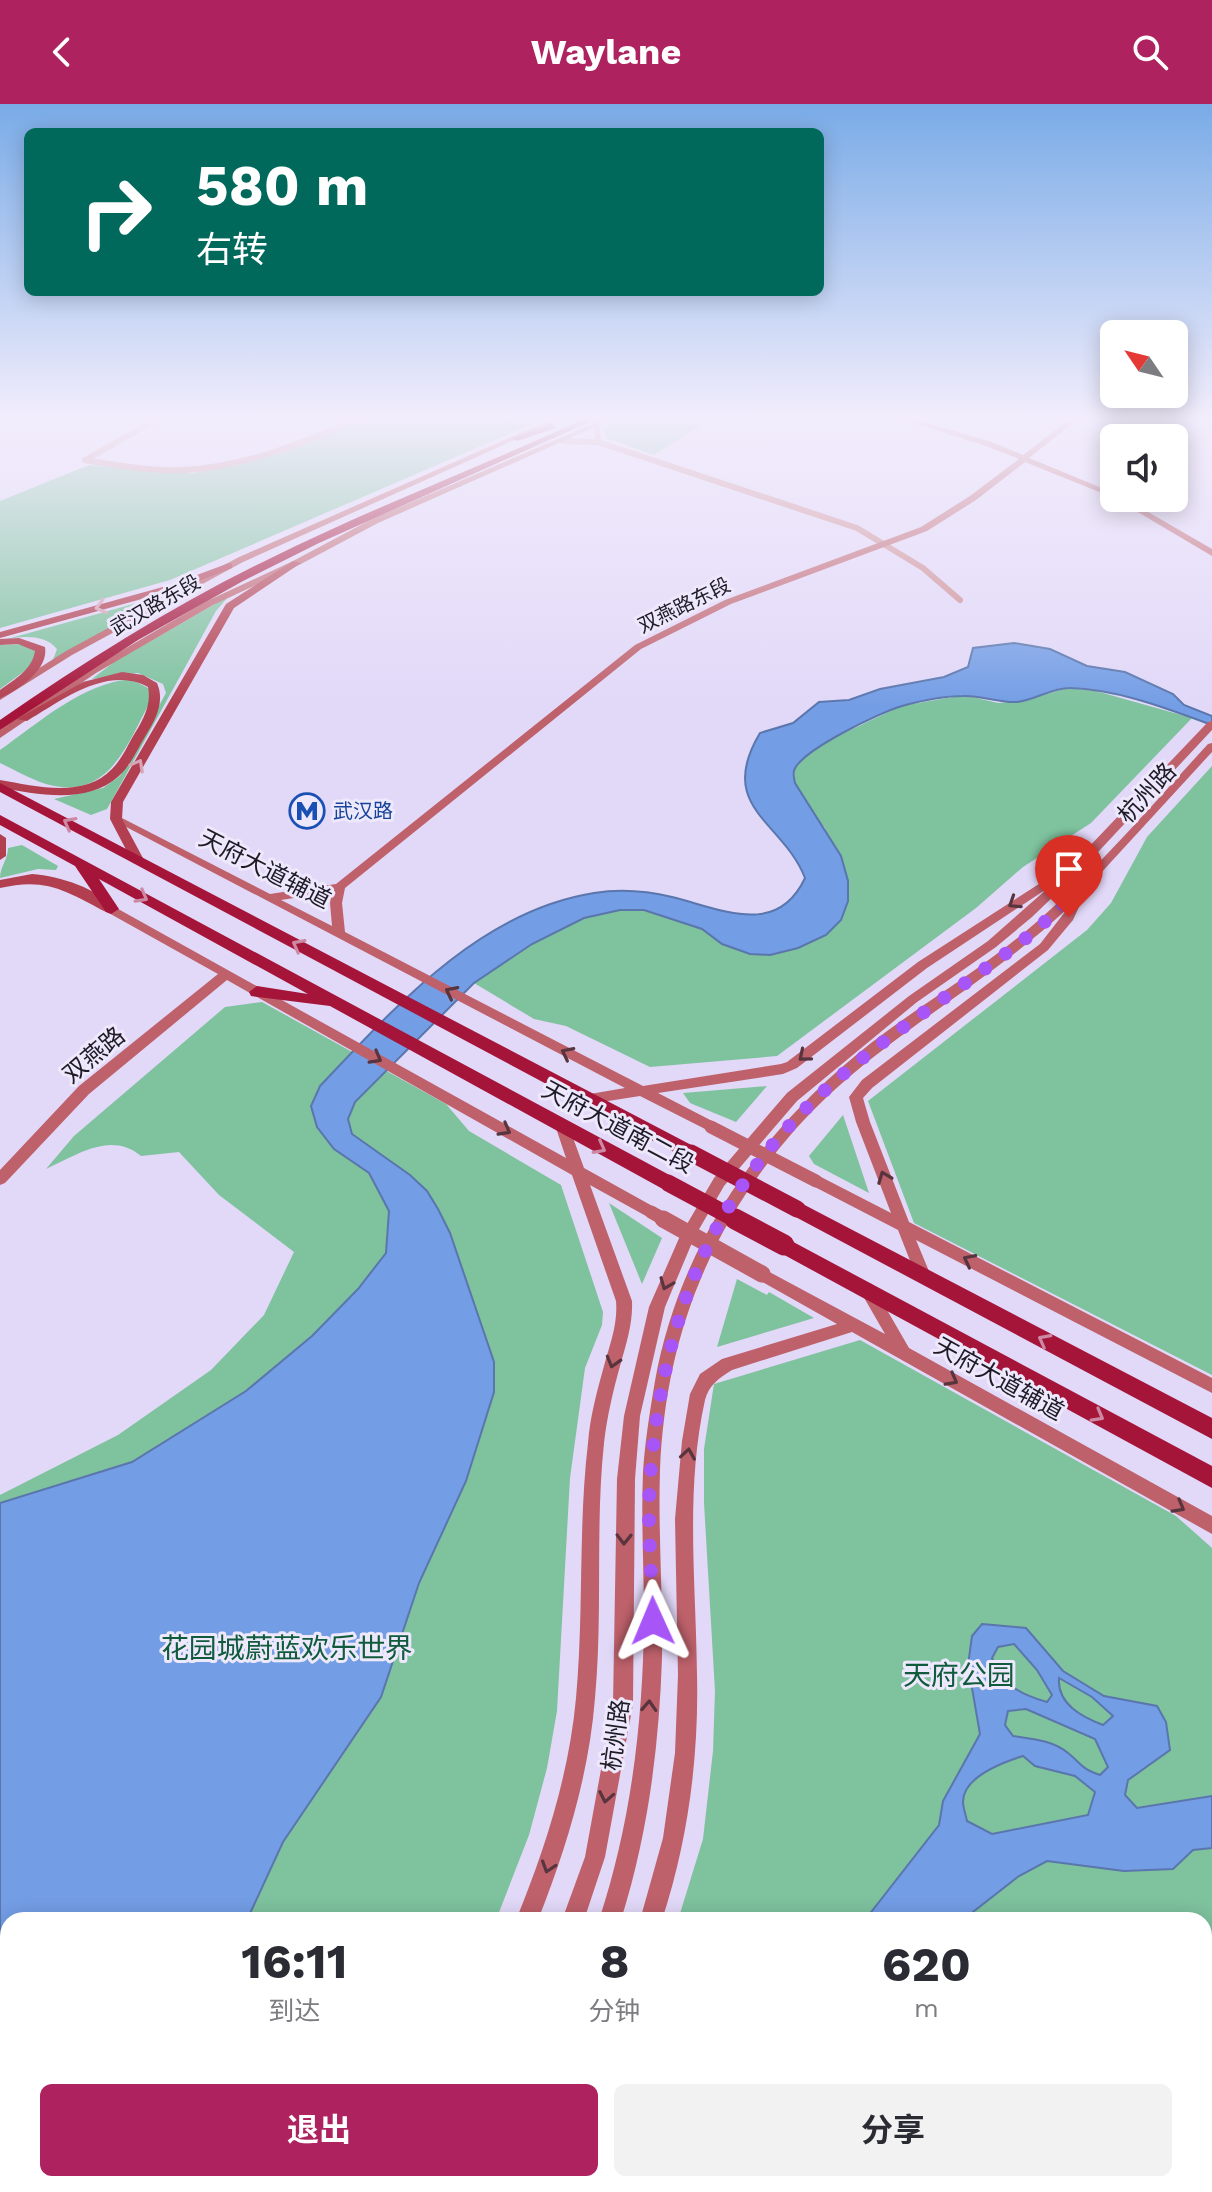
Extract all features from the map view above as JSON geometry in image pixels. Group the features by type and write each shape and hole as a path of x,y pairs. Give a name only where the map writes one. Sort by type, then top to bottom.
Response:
{"highway":[{"name":"武汉路东段","path":"0,712 105,642 265,556 363,512"},
{"name":"武汉路东段","path":"0,726 127,641 212,593 380,512"},
{"name":"天府大道南二段","path":"0,786 1212,1429"},
{"name":"天府大道南二段","path":"0,819 459,1068 563,1128 867,1288 1212,1478"},
{"path":"80,863 111,909"},
{"path":"257,992 340,1005"}],"main road":[{"path":"0,696 69,653 229,566 342,512"},
{"path":"138,860 116,819 117,802 230,606 296,563 395,512"},
{"name":"双燕路东段","path":"269,898 339,887 638,647 728,602 887,545 951,512"},
{"path":"1146,512 1212,550"},
{"path":"1152,512 1212,550"},
{"path":"0,735 139,642 248,583 296,563"},
{"path":"0,635 182,584 229,566"},
{"path":"0,642 27,642 41,649 41,656 30,671 0,696"},
{"path":"0,786 62,792 105,781 122,765 148,721 156,692 153,685 139,677 113,677 79,688 23,719"},
{"name":"杭州路","path":"576,1912 595,1857 623,1704 626,1479 632,1416 657,1307 687,1236 719,1182 792,1097 913,999 992,944 1081,863 1209,734"},
{"name":"杭州路","path":"612,1912 638,1804 649,1713 653,1621 650,1484 656,1422 678,1316 693,1274 738,1191 779,1137 807,1108 878,1046 1028,936 1087,880 1209,734"},
{"name":"天府大道辅道","path":"116,819 640,1090"},
{"path":"0,838 0,856"},
{"path":"589,1099 783,1069 792,1065 849,1020 1005,909 1081,863"},
{"path":"0,884 36,877 52,879 111,909 579,1172"},
{"path":"923,1276 856,1097 867,1084 1044,947 1069,917 1087,880"},
{"path":"339,887 336,903 339,935"},
{"name":"双燕路","path":"0,1179 84,1090 226,974"},
{"path":"640,1090 1212,1386"},
{"path":"530,1912 563,1820 581,1736 588,1666 588,1561 599,1414 625,1317 624,1301 563,1128"},
{"name":"天府大道辅道","path":"579,1172 1212,1525"},
{"path":"867,1288 904,1353"},
{"path":"653,1912 673,1836 685,1754 689,1678 685,1476 702,1386 711,1374 728,1364 854,1325"}],"street":[{"path":"818,512 887,545 923,568 960,600"}],"green space":[{"path":"0,512 327,512 170,580 0,628"},
{"path":"169,594 53,660 57,649 45,640 23,637 0,641"},
{"path":"229,596 216,611 107,809 91,815 54,799 103,788 120,776 166,693 163,684 138,673 92,679 114,662"},
{"path":"21,644 33,648 37,655 33,665 0,689 0,645"},
{"path":"131,679 150,689 151,700 124,751 101,777 86,785 68,787 46,784 0,763 0,750 62,706 95,688"},
{"path":"1067,688 1096,691 1192,718 1091,823 1023,867 976,908 777,1056 650,1067 566,1026 534,1019 474,983 532,944 583,918 620,910 644,910 702,929 722,944 750,954 770,955 798,948 826,935 841,920 848,901 825,828 807,807 795,783 794,770 803,758 821,744 901,706 964,695 998,703 1022,701"},
{"path":"1212,766 1212,1375 914,1223 868,1101 1087,930 1111,903 1147,837"},
{"path":"22,845 58,866 56,870 38,869 0,878 8,848"},
{"name":"花园城蔚蓝欢乐世界","path":"262,1002 446,1104 469,1131 561,1185 603,1312 602,1325 585,1368 570,1478 557,1711 547,1768 529,1835 499,1912 0,1912 0,1495 118,1435 211,1370 264,1315 294,1252 219,1195 179,1152 141,1156 129,1149 106,1145 82,1152 46,1169 74,1136 225,1007"},
{"path":"767,1086 736,1122 690,1103 683,1093"},
{"path":"843,1115 869,1193 814,1164 809,1156"},
{"path":"609,1203 662,1238 642,1284"},
{"path":"737,1279 767,1295 769,1292 814,1318 717,1347"},
{"name":"天府公园","path":"860,1340 1176,1516 1212,1548 1212,1912 680,1912 703,1839 713,1751 715,1691 704,1503 704,1449 714,1384"}],"water":[{"path":"1014,643 1050,649 1087,666 1125,672 1173,694 1184,705 1212,716 1212,725 1124,696 1088,689 1056,690 1017,702 956,696 902,706 825,743 810,753 794,771 795,783 841,856 848,881 848,901 841,920 826,935 798,948 770,955 750,954 722,944 702,929 644,910 620,910 584,918 532,944 474,983 355,1102 348,1119 352,1134 410,1175 427,1191 438,1209 450,1233 494,1362 494,1392 466,1481 419,1583 381,1697 283,1842 251,1912 0,1912 0,1503 132,1462 246,1391 312,1336 358,1289 386,1253 389,1211 369,1173 334,1149 317,1127 311,1106 320,1086 379,1025 443,966 477,941 553,903 594,893 624,891 653,893 746,914 764,914 779,908 793,897 805,878 795,858 757,812 749,797 745,779 748,758 760,733 793,723 819,702 849,700 880,689 944,677 968,667 973,648"},
{"path":"982,1624 1026,1628 1063,1671 1104,1696 1157,1706 1166,1722 1170,1750 1128,1780 1125,1795 1137,1808 1212,1796 1212,1848 1193,1850 1173,1869 1124,1871 1047,1861 1019,1876 973,1912 871,1912 939,1825 943,1801 980,1734 968,1665 972,1636","holes":["1014,1644 1037,1670 1052,1695 1047,1702 1020,1692 1007,1682 996,1667 992,1658 998,1647","1059,1678 1092,1697 1113,1716 1103,1725 1072,1708 1062,1695","1026,1709 1095,1739 1108,1767 1100,1775 1085,1768 1055,1745 1013,1736 1005,1725 1008,1711","1023,1756 1035,1766 1075,1776 1095,1792 1088,1815 992,1834 967,1821 963,1802 970,1785 996,1766"]}],"place":[{"name":"武汉路","path":"307,811"}],"route":[{"path":"653,1621 650,1484 666,1364 693,1274 738,1191 779,1137 839,1078 1028,936 1087,880 1069,917"}]}
